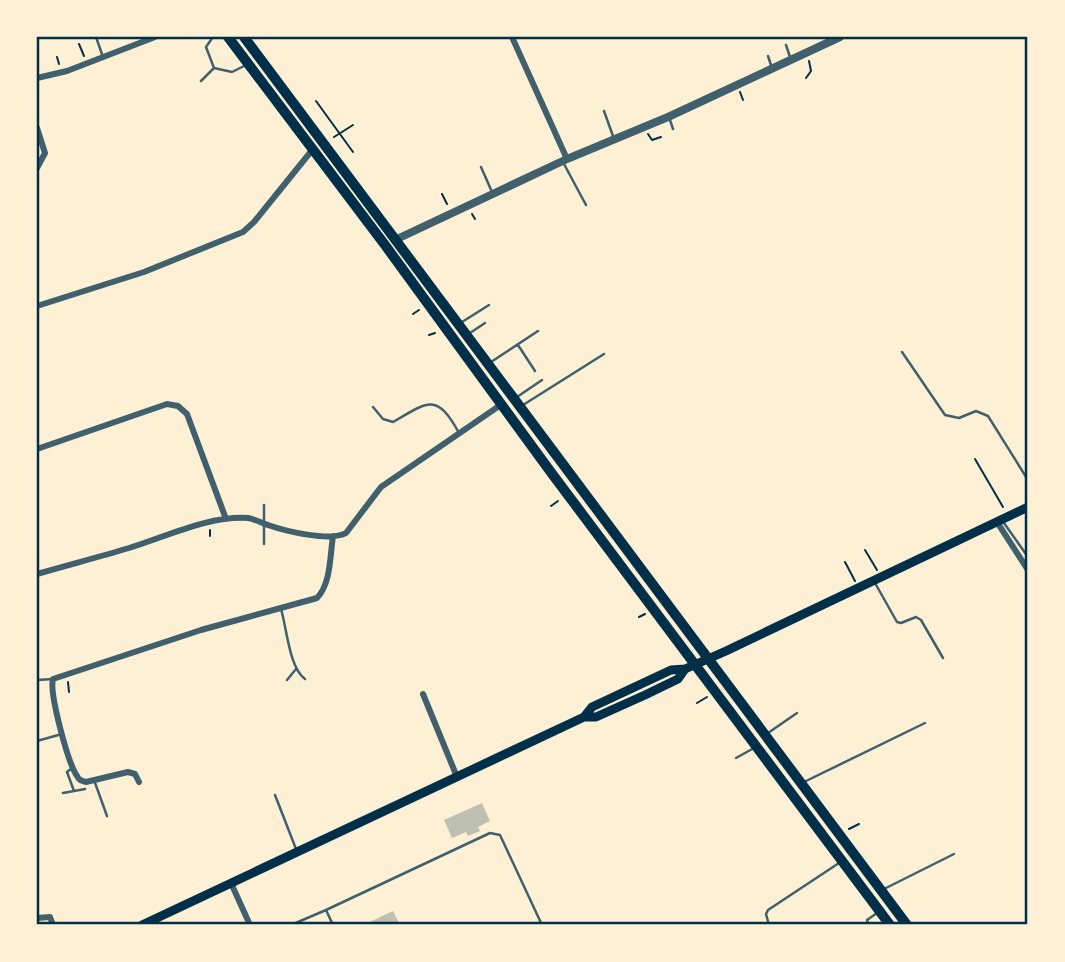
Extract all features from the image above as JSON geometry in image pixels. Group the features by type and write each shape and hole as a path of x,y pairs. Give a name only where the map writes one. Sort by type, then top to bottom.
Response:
{"highway":[{"path":"228,37 890,925"},
{"path":"244,37 907,925"}],"main road":[{"path":"142,925 584,716 596,717 645,695 678,679 685,669 1028,507"}],"street":[{"path":"37,78 87,64 155,37"},
{"path":"512,37 565,160"},
{"path":"397,239 839,37"},
{"path":"37,128 45,153 37,168"},
{"path":"37,306 144,272 243,232 313,149"},
{"path":"37,449 167,404 178,406 187,414 226,519"},
{"path":"37,574 129,548 203,523 226,519 250,518 305,534 333,536 346,533 386,484 502,404"},
{"path":"1003,520 1028,570"},
{"path":"139,782 135,774 128,772 86,782 80,780 72,768 62,734 52,686 53,679 201,631 317,598 323,591 333,536"},
{"path":"423,694 457,777"},
{"path":"230,883 250,925"},
{"path":"37,918 50,917 53,925"}],"lane":[{"path":"96,37 103,57"},
{"path":"213,37 206,47 214,68"},
{"path":"786,45 791,60"},
{"path":"768,56 772,69"},
{"path":"214,68 232,72 248,64"},
{"path":"201,81 214,68"},
{"path":"604,111 614,140"},
{"path":"668,117 673,129"},
{"path":"565,160 586,205"},
{"path":"481,167 494,195"},
{"path":"459,324 489,305"},
{"path":"467,335 485,323"},
{"path":"488,363 538,331"},
{"path":"517,345 534,371"},
{"path":"902,352 946,415 959,418 976,411 988,416 1028,480"},
{"path":"517,403 604,354"},
{"path":"517,403 542,380"},
{"path":"373,407 383,419 393,422 416,408 439,405 446,410 459,433"},
{"path":"264,505 264,544"},
{"path":"1003,520 1028,557"},
{"path":"878,578 897,622 916,617 921,620 943,658"},
{"path":"281,609 296,669 305,679"},
{"path":"286,680 296,669"},
{"path":"37,680 53,679"},
{"path":"765,735 797,713"},
{"path":"801,784 925,723"},
{"path":"37,741 62,734"},
{"path":"736,758 757,746"},
{"path":"72,768 67,772 74,791"},
{"path":"94,780 107,816"},
{"path":"63,793 85,789"},
{"path":"275,794 297,852"},
{"path":"291,925 496,832 500,835 542,925"},
{"path":"881,891 954,854"},
{"path":"769,925 766,914 768,910 842,862"},
{"path":"326,911 333,925"},
{"path":"869,925 867,920 880,911"}],"path":[{"path":"79,44 87,64"},
{"path":"806,53 811,67 806,78"},
{"path":"316,101 353,152"},
{"path":"324,143 353,125"},
{"path":"645,127 651,140 661,137"},
{"path":"443,194 452,214"},
{"path":"975,459 1003,520"},
{"path":"865,550 878,578"},
{"path":"845,562 858,588"}],"building":[{"path":"482,803 490,821 478,827 480,831 468,836 466,832 452,838 444,820"},
{"path":"393,911 400,925 363,925"}]}
